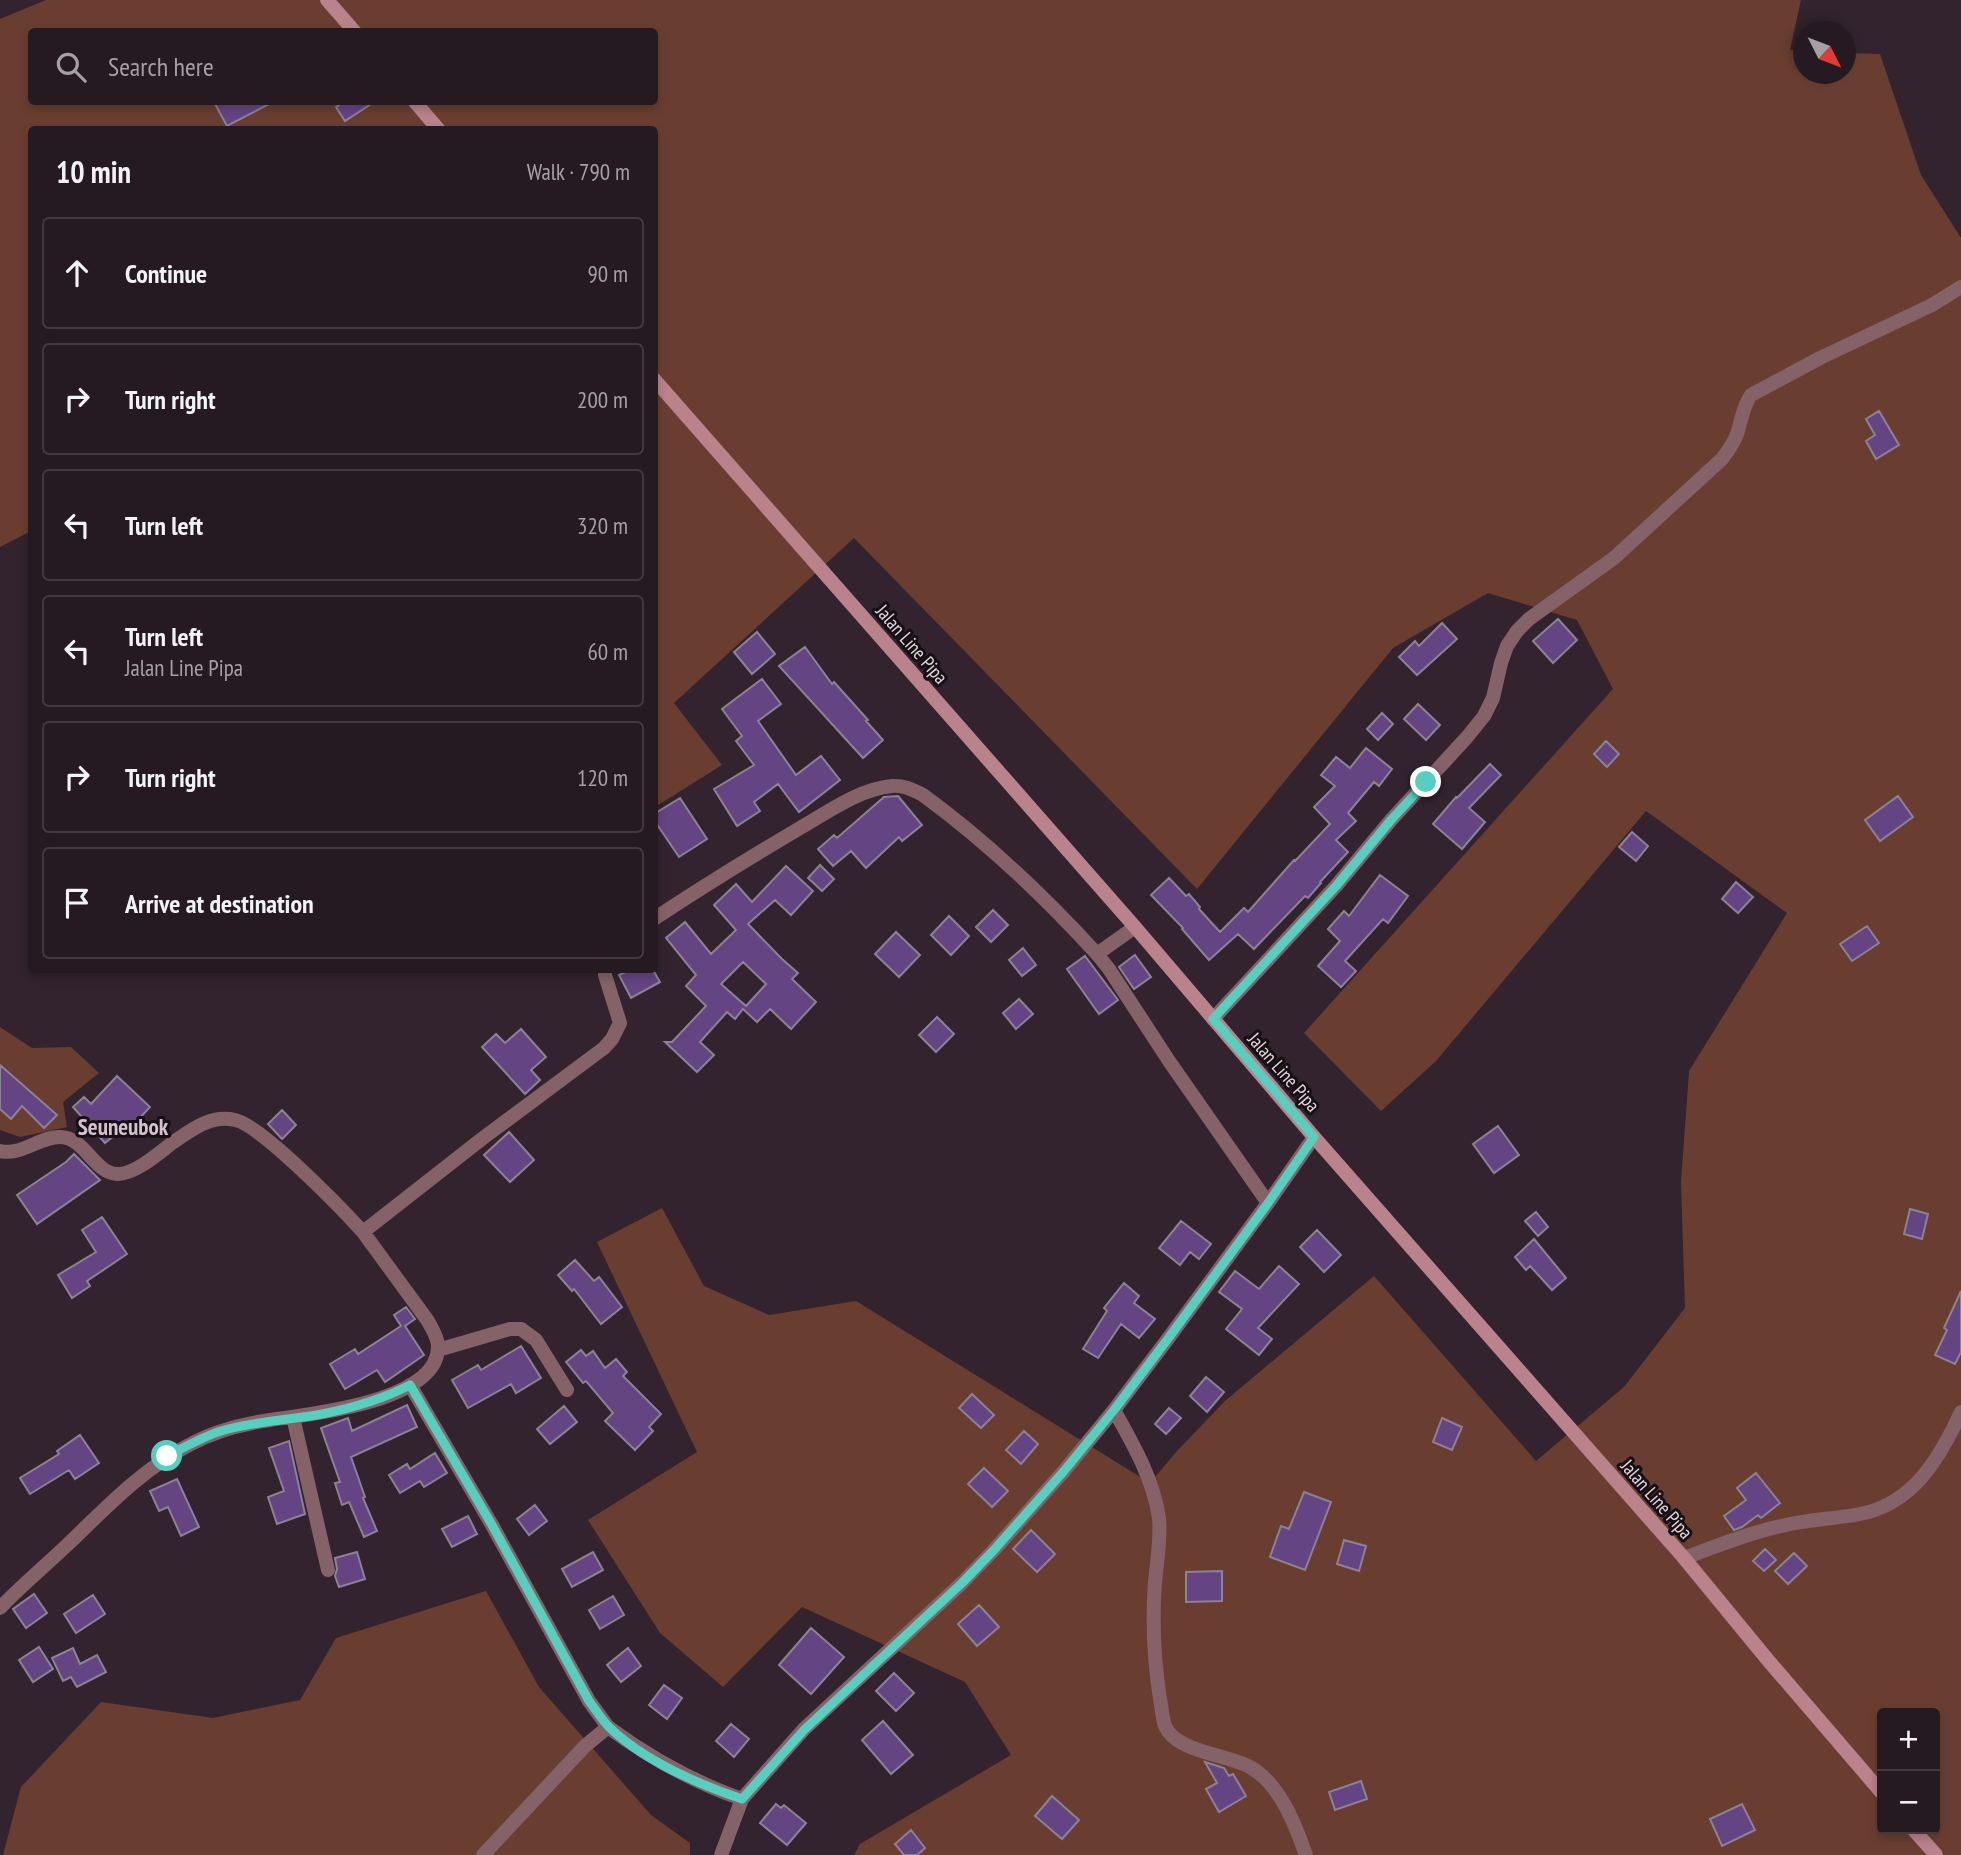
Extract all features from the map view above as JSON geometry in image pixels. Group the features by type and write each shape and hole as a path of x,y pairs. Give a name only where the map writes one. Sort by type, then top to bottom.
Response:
{"main road":[{"path":"327,0 352,28"},
{"path":"418,105 436,126"},
{"name":"Jalan Line Pipa","path":"658,384 1684,1558 1877,1787"},
{"path":"1917,1834 1936,1855"}],"street":[{"path":"1213,1019 1336,886 1484,716 1493,698 1507,646 1517,631 1614,558 1722,459 1738,432 1744,405 1751,395 1820,358 1932,305 1961,287"},
{"path":"658,916 846,801 895,786 923,795 1033,888 1097,954 1217,1133 1268,1203"},
{"path":"1097,954 1135,927"},
{"path":"363,1232 604,1048 620,1023 605,973"},
{"path":"0,1151 12,1152 52,1138 73,1139 105,1170 120,1175 134,1171 197,1126 216,1119 235,1119 249,1125 348,1214 428,1321 436,1335 438,1350 429,1372 410,1385 368,1402 322,1414 270,1420 220,1431 167,1456 115,1500 0,1608"},
{"path":"721,1855 742,1799 804,1730 993,1551 1064,1471 1114,1410 1314,1137"},
{"path":"438,1350 510,1329 522,1329 536,1340 567,1390"},
{"path":"410,1385 492,1525 589,1701 608,1727 671,1769 742,1799"},
{"path":"1114,1410 1145,1469 1159,1520 1153,1611 1159,1688 1166,1727 1184,1744 1250,1767 1269,1782 1284,1804 1306,1855"},
{"path":"1684,1558 1784,1525 1861,1514 1897,1499 1916,1485 1933,1465 1961,1412"},
{"path":"293,1417 328,1570"},
{"path":"483,1855 585,1746 608,1727"}],"shaded area":[{"path":"46,0 1801,0 1796,21 1793,21 1790,50 1793,50 1793,84 1856,84 1856,53 1880,54 1921,175 1961,238 1961,1855 854,1855 860,1844 1011,1755 965,1682 802,1607 723,1687 660,1633 588,1520 697,1452 597,1242 662,1208 704,1286 769,1315 856,1301 1150,1483 1225,1401 1374,1276 1536,1461 1624,1387 1685,1308 1681,1182 1689,1071 1787,913 1646,811 1436,1061 1381,1111 1304,1033 1613,689 1577,620 1488,593 1393,648 1197,889 854,538 674,703 722,765 658,805 658,126 28,126 28,533 0,547 0,19"},
{"path":"0,1027 32,1048 71,1047 99,1073 63,1102 67,1127 20,1137 0,1130"},
{"path":"486,1591 539,1687 651,1815 690,1843 690,1855 3,1855 21,1787 101,1702 213,1718 300,1700 336,1638"}],"building":[{"path":"216,105 267,105 227,126"},
{"path":"339,105 369,105 345,121 336,107"},
{"path":"1879,411 1899,445 1876,459 1866,441 1875,435 1866,419"},
{"path":"1558,619 1577,640 1553,663 1533,641"},
{"path":"1442,623 1457,639 1417,675 1399,657 1415,641 1419,646"},
{"path":"757,632 775,654 752,674 734,652"},
{"path":"805,647 832,684 834,682 883,740 863,758 779,666"},
{"path":"762,679 781,704 758,721 796,775 821,756 840,780 799,812 778,784 754,802 760,811 737,826 714,789 754,765 736,741 742,736 722,709"},
{"path":"1418,704 1440,725 1426,740 1404,719"},
{"path":"1382,713 1393,724 1378,740 1367,729"},
{"path":"1606,741 1619,754 1607,767 1594,754"},
{"path":"1366,748 1392,769 1379,786 1374,782 1348,813 1356,821 1336,840 1348,852 1308,898 1305,896 1254,949 1238,934 1209,960 1151,895 1169,878 1186,896 1189,894 1220,932 1244,908 1248,912 1330,824 1314,807 1335,786 1321,775 1336,757 1350,768"},
{"path":"1490,764 1501,775 1469,808 1485,822 1462,849 1433,824"},
{"path":"898,796 922,825 902,841 899,837 866,868 851,851 833,866 818,849 834,835 837,838 884,797"},
{"path":"1898,796 1913,817 1880,841 1865,820"},
{"path":"680,798 707,839 679,857 658,826 658,812"},
{"path":"1632,832 1648,846 1636,861 1619,847"},
{"path":"820,865 834,879 822,891 808,878"},
{"path":"786,866 813,891 791,915 775,900 748,924 798,973 792,979 816,1002 791,1029 770,1009 757,1022 743,1009 735,1019 727,1012 700,1042 714,1055 697,1072 665,1042 672,1042 706,1006 686,986 696,975 666,938 685,922 711,954 736,930 714,905 736,884 752,902","holes":["743,962 766,984 746,1006 721,984"]},
{"path":"1380,875 1408,896 1388,923 1383,919 1345,961 1356,971 1341,987 1318,966 1340,941 1328,929 1344,911 1349,916"},
{"path":"1736,882 1753,897 1738,913 1722,899"},
{"path":"993,910 1008,925 991,942 976,927"},
{"path":"949,916 969,936 951,955 931,935"},
{"path":"1867,926 1879,943 1852,961 1840,944"},
{"path":"896,932 920,955 899,977 875,954"},
{"path":"1023,948 1036,965 1022,976 1009,960"},
{"path":"1135,955 1151,977 1134,989 1119,967"},
{"path":"1085,956 1118,1000 1099,1014 1067,969"},
{"path":"655,973 660,982 631,998 619,975"},
{"path":"1019,999 1033,1014 1016,1029 1003,1013"},
{"path":"937,1017 954,1034 936,1052 919,1035"},
{"path":"521,1029 546,1057 531,1070 540,1080 525,1094 482,1047 496,1034 505,1043"},
{"path":"0,1065 57,1115 44,1128 22,1106 11,1119 0,1109"},
{"path":"117,1076 150,1107 126,1133 122,1129 105,1143 73,1107 84,1097 91,1104"},
{"path":"282,1110 296,1125 282,1139 268,1124"},
{"path":"1498,1126 1519,1155 1494,1173 1473,1144"},
{"path":"509,1132 534,1160 510,1182 484,1155"},
{"path":"74,1154 100,1180 37,1224 17,1195"},
{"path":"1910,1209 1928,1214 1922,1239 1904,1234"},
{"path":"1536,1212 1548,1227 1538,1236 1525,1221"},
{"path":"102,1217 127,1254 87,1281 90,1286 72,1298 58,1275 96,1252 82,1230"},
{"path":"1181,1221 1211,1244 1199,1259 1190,1252 1180,1265 1159,1248"},
{"path":"1317,1230 1341,1255 1324,1272 1300,1247"},
{"path":"1534,1239 1566,1278 1552,1290 1530,1266 1526,1270 1515,1257"},
{"path":"575,1260 594,1281 599,1277 622,1307 601,1324 574,1289 572,1291 558,1275"},
{"path":"1279,1266 1299,1284 1258,1328 1272,1339 1259,1355 1226,1329 1242,1309 1219,1292 1235,1271 1259,1289"},
{"path":"1124,1283 1139,1296 1134,1303 1155,1319 1139,1338 1121,1324 1098,1358 1083,1349 1107,1311 1104,1308"},
{"path":"1961,1291 1961,1352 1955,1364 1935,1355"},
{"path":"406,1307 415,1319 405,1326 424,1355 385,1382 377,1370 345,1389 330,1364 355,1349 358,1354 401,1326 394,1315"},
{"path":"521,1346 541,1378 516,1393 511,1384 468,1408 452,1380 478,1365 481,1370"},
{"path":"581,1350 586,1356 593,1351 605,1368 616,1359 627,1372 623,1376 661,1414 649,1427 653,1431 635,1450 605,1421 613,1413 566,1362"},
{"path":"1206,1377 1224,1392 1207,1412 1190,1396"},
{"path":"972,1394 994,1415 981,1428 959,1408"},
{"path":"407,1405 417,1427 351,1457 365,1497 363,1498 377,1531 364,1537 349,1502 342,1505 335,1483 340,1482 321,1428 348,1418 352,1431"},
{"path":"564,1406 577,1422 550,1444 537,1429"},
{"path":"1169,1408 1181,1418 1166,1434 1155,1424"},
{"path":"1442,1418 1462,1427 1452,1450 1433,1442"},
{"path":"1024,1431 1038,1444 1021,1464 1006,1450"},
{"path":"80,1435 99,1463 75,1479 69,1470 30,1494 20,1478 59,1454 57,1451"},
{"path":"289,1441 305,1514 277,1524 268,1497 284,1491 269,1448"},
{"path":"435,1453 447,1473 424,1487 420,1481 400,1493 389,1475 407,1464 410,1469"},
{"path":"984,1468 1008,1491 992,1507 968,1484"},
{"path":"1756,1473 1780,1503 1761,1518 1758,1515 1734,1530 1724,1516 1746,1500 1737,1488"},
{"path":"177,1479 199,1527 181,1536 168,1507 159,1511 150,1491"},
{"path":"1304,1492 1331,1502 1305,1570 1270,1557 1281,1526 1289,1529"},
{"path":"535,1505 547,1521 529,1535 517,1519"},
{"path":"468,1516 477,1534 452,1547 442,1529"},
{"path":"1031,1530 1055,1554 1037,1572 1013,1549"},
{"path":"1344,1540 1366,1546 1359,1571 1337,1564"},
{"path":"1765,1549 1776,1560 1764,1571 1753,1561"},
{"path":"357,1552 365,1579 339,1587 335,1576 335,1558"},
{"path":"593,1552 603,1570 572,1587 562,1569"},
{"path":"1794,1553 1807,1566 1788,1584 1775,1571"},
{"path":"1222,1571 1222,1601 1186,1602 1186,1572"},
{"path":"34,1594 47,1613 26,1628 13,1609"},
{"path":"93,1595 105,1614 76,1633 64,1614"},
{"path":"613,1596 624,1615 600,1629 589,1610"},
{"path":"979,1605 999,1627 977,1646 958,1624"},
{"path":"811,1628 844,1657 811,1694 779,1665"},
{"path":"39,1647 53,1669 33,1682 19,1660"},
{"path":"73,1648 80,1664 97,1655 106,1672 77,1687 71,1677 63,1681 52,1658"},
{"path":"628,1648 641,1666 621,1682 607,1665"},
{"path":"894,1673 914,1693 896,1711 876,1691"},
{"path":"664,1685 682,1698 667,1719 649,1705"},
{"path":"883,1721 913,1755 891,1774 862,1740"},
{"path":"731,1724 749,1739 734,1757 716,1741"},
{"path":"1205,1762 1224,1768 1229,1776 1233,1774 1246,1796 1219,1812 1206,1789 1217,1783"},
{"path":"1361,1781 1367,1799 1335,1810 1329,1792"},
{"path":"1052,1796 1079,1820 1062,1839 1035,1816"},
{"path":"776,1804 781,1808 784,1805 806,1823 787,1845 760,1823"},
{"path":"1742,1804 1755,1830 1722,1846 1710,1819"},
{"path":"911,1830 925,1848 917,1855 904,1855 895,1844"}],"district":[{"name":"Seuneubok","path":"123,1126"}],"route":[{"path":"167,1456 220,1431 270,1420 322,1414 368,1402 410,1385 492,1525 589,1701 608,1727 662,1764 742,1799 804,1730 962,1583 1064,1471 1167,1340 1314,1137 1213,1019 1336,886 1426,782"}]}
